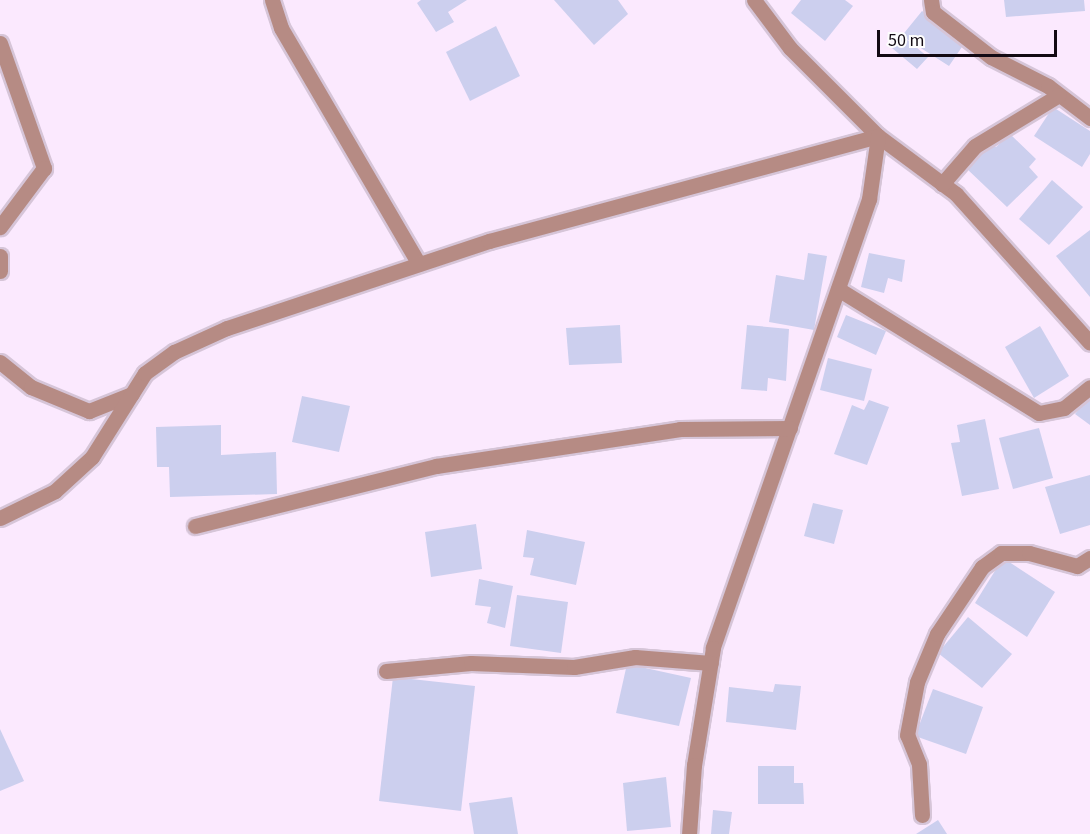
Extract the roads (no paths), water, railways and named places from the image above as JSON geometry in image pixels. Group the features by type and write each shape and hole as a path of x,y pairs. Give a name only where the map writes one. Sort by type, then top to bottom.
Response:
{"street":[{"path":"272,0 281,28 419,264"},
{"path":"754,0 790,48 878,136 956,194 1090,343"},
{"path":"931,0 933,12 992,57 1059,95 1090,118"},
{"path":"0,43 45,168 0,227"},
{"path":"942,184 975,146 1059,95"},
{"path":"0,518 54,491 92,457 145,373 195,343 489,241 878,136"},
{"path":"689,834 694,765 711,663 869,199 878,136"},
{"path":"0,256 0,272"},
{"path":"838,289 1039,413 1064,408 1090,387"},
{"path":"0,362 31,387 89,411 132,394"},
{"path":"195,526 436,466 680,429 790,428"},
{"path":"922,815 919,764 907,735 917,682 936,634 982,567 1001,553 1029,553 1077,566 1090,558"},
{"path":"386,671 471,663 574,667 635,657 711,663"}]}
